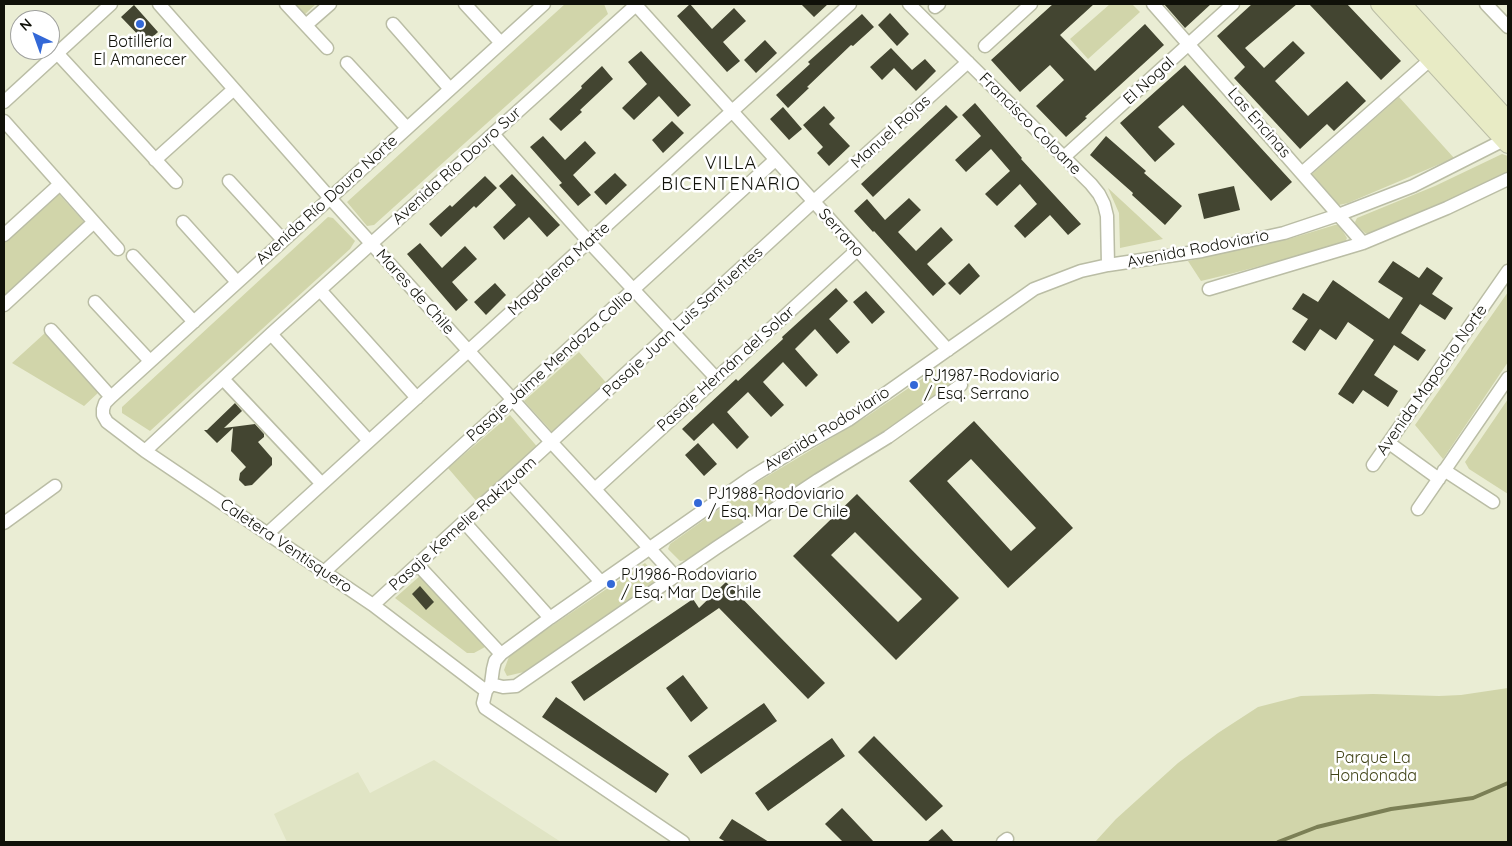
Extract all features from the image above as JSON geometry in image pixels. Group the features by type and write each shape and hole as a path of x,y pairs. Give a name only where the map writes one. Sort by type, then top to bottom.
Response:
{"street":[{"path":"60,50 111,4"},
{"name":"Mares de Chile","path":"159,4 330,198 552,443 676,576"},
{"path":"286,4 327,48"},
{"path":"306,25 330,4"},
{"path":"465,4 500,43"},
{"name":"Avenida Río Douro Norte","path":"111,397 544,4"},
{"name":"Serrano","path":"636,4 948,350"},
{"name":"Avenida Río Douro Sur","path":"145,451 271,334 636,4"},
{"name":"Magdalena Matte","path":"268,533 850,4"},
{"name":"Francisco Coloane","path":"909,4 1091,184 1104,204 1108,228 1108,265"},
{"path":"985,46 1032,4"},
{"name":"Las Encinas","path":"1153,4 1363,243"},
{"name":"El Nogal","path":"1064,157 1233,4"},
{"path":"1380,4 1507,140"},
{"path":"1402,4 1508,121"},
{"path":"1486,4 1508,27"},
{"path":"393,24 450,89"},
{"path":"60,56 176,182"},
{"path":"1302,173 1431,59"},
{"path":"4,102 49,60"},
{"name":"Manuel Rojas","path":"813,202 968,62"},
{"path":"347,63 407,128"},
{"path":"156,160 234,89"},
{"path":"4,121 118,249"},
{"path":"493,134 589,242 716,378"},
{"name":"Avenida Rodoviario","path":"501,654 764,468 862,410 1034,289 1081,271 1108,265 1202,251 1284,233 1414,186 1507,140"},
{"name":"Pasaje Jaime Mendoza Collio","path":"324,572 775,160"},
{"path":"1209,289 1363,243 1447,208 1508,179"},
{"path":"229,180 284,240"},
{"path":"4,235 60,184"},
{"name":"Pasaje Juan Luis Sanfuentes","path":"552,443 813,202"},
{"path":"4,305 94,222"},
{"path":"183,222 238,282"},
{"name":"Pasaje Hernán del Solar","path":"595,489 857,250"},
{"path":"133,256 194,322"},
{"name":"Avenida Mapocho Norte","path":"1373,465 1508,271"},
{"path":"320,290 417,398"},
{"path":"95,302 150,361"},
{"path":"51,330 111,397"},
{"path":"271,334 369,441"},
{"path":"1418,509 1508,378"},
{"path":"223,379 322,484"},
{"path":"489,687 516,686 772,510 888,437 961,385"},
{"name":"Caletera Ventisquero","path":"111,397 105,403 103,410 103,415 107,422 145,451 268,533 489,687"},
{"name":"Pasaje Kemelie Rakizuam","path":"373,606 552,443"},
{"path":"1389,443 1493,502"},
{"path":"510,482 601,582"},
{"path":"4,523 55,486"},
{"path":"465,523 550,618"},
{"path":"418,565 501,654 493,669 483,703 485,708 683,842"}],"shaded area":[{"path":"434,760 561,842 287,842 274,814 358,772 370,793"}],"green space":[{"path":"292,4 316,4 303,16"},
{"path":"565,4 604,4 608,14 374,225 367,226 347,202"},
{"path":"1110,4 1132,4 1140,12 1088,59 1070,39"},
{"path":"1399,97 1454,158 1348,203 1339,205 1312,174"},
{"path":"1502,154 1508,156 1508,172 1476,189 1372,233 1365,233 1356,225 1357,218 1435,186"},
{"path":"1108,188 1163,239 1120,248 1119,213"},
{"path":"58,193 85,223 4,296 4,242"},
{"path":"328,217 333,218 355,241 350,249 150,431 122,413 122,407"},
{"path":"1339,225 1347,238 1345,243 1234,273 1201,281 1188,261 1292,238"},
{"path":"1508,292 1508,362 1443,459 1415,425"},
{"path":"45,333 99,392 84,406 12,363"},
{"path":"579,352 610,387 555,435 524,401"},
{"path":"938,368 945,369 954,379 954,383 861,448 779,498 687,560 680,561 668,549 670,544 756,483 866,417"},
{"path":"1508,399 1508,494 1469,469 1465,462"},
{"path":"510,415 540,450 478,503 448,468"},
{"path":"645,563 657,575 652,585 524,672 507,676 504,670 510,654"},
{"path":"421,575 485,647 474,653 467,653 395,598"},
{"name":"Parque La Hondonada","path":"1508,688 1508,842 1095,842 1116,819 1178,763 1218,733 1258,707 1301,696 1373,694 1439,696 1461,695"}],"building":[{"path":"690,4 712,29 734,8 746,21 723,42 740,61 727,72 677,16"},
{"path":"801,4 828,4 814,17"},
{"path":"1053,4 1094,4 1060,35 1095,71 1145,24 1164,45 1085,117 1087,118 1066,137 1036,106 1064,80 1050,65 1020,92 991,60"},
{"path":"1164,4 1211,4 1185,28"},
{"path":"1252,4 1297,4 1245,48 1264,68 1293,41 1305,53 1275,81 1308,116 1347,81 1366,101 1334,131 1327,124 1300,149 1234,78 1245,67 1217,36"},
{"path":"1309,4 1347,4 1401,61 1381,80"},
{"name":"Botillería El Amanecer","path":"134,5 158,32 146,43 121,17"},
{"path":"890,13 909,34 897,46 878,25"},
{"path":"862,14 874,27 853,46 851,45 788,108 776,95 810,64 808,62"},
{"path":"765,40 777,53 756,73 744,60"},
{"path":"891,48 912,70 925,59 936,71 916,91 894,68 882,80 870,67"},
{"path":"641,51 691,105 678,117 659,96 634,120 622,108 647,84 628,62"},
{"path":"1185,65 1292,182 1271,201 1183,105 1158,127 1175,144 1155,162 1120,123"},
{"path":"602,66 613,79 561,131 549,119"},
{"path":"975,103 1021,159 1081,224 1068,235 1050,215 1025,238 1014,226 1037,204 1020,184 997,206 985,194 1010,171 991,149 966,172 955,160 981,136 962,115"},
{"path":"946,105 958,117 873,197 861,184"},
{"path":"824,106 835,118 829,124 850,146 829,166 817,153 823,147 803,125"},
{"path":"783,107 802,129 789,140 770,119"},
{"path":"672,121 684,133 663,153 652,140"},
{"path":"543,136 565,160 585,141 596,153 573,175 591,195 578,206 559,185 562,183 530,147"},
{"path":"1106,136 1182,206 1165,225 1132,195 1133,193 1090,155"},
{"path":"615,173 627,185 606,205 594,192"},
{"path":"512,174 560,225 547,237 529,217 504,240 493,227 516,205 499,186"},
{"path":"485,176 497,188 476,208 474,206 441,237 429,224 450,205 452,207"},
{"path":"1234,186 1240,210 1204,219 1198,194"},
{"path":"909,198 921,210 898,232 916,251 941,227 953,240 927,264 946,284 933,296 854,211 867,199 885,220"},
{"path":"420,243 442,268 465,246 477,259 452,282 468,300 456,311 407,254"},
{"path":"1393,261 1419,278 1427,267 1443,278 1432,294 1453,308 1445,320 1420,304 1401,333 1426,350 1418,361 1394,345 1374,375 1398,391 1388,407 1363,390 1353,404 1338,394 1374,340 1348,322 1336,340 1320,329 1305,351 1292,342 1308,319 1292,309 1303,293 1318,302 1333,280 1389,319 1403,298 1378,282"},
{"path":"969,263 980,276 960,295 948,283"},
{"path":"495,283 506,295 486,315 474,302"},
{"path":"836,288 848,301 829,319 850,342 837,354 815,329 795,349 818,375 806,387 783,362 763,382 784,405 771,417 748,392 727,412 749,437 737,449 713,423 694,441 682,429 736,379 738,381 783,339 782,337"},
{"path":"866,291 885,312 872,324 853,302"},
{"path":"235,403 242,411 224,428 255,424 264,434 264,437 258,442 272,458 272,465 252,485 245,486 239,480 240,473 246,467 231,451 233,428 217,443 204,430 207,430"},
{"path":"974,421 1073,528 1008,588 909,481","holes":["971,459 1036,528 1011,551 947,481"]},
{"path":"698,443 717,464 704,476 685,455"},
{"path":"857,494 959,598 896,660 793,556","holes":["855,532 922,599 898,622 831,555"]},
{"path":"726,582 825,683 808,699 719,608 584,701 571,682 693,599 699,608"},
{"path":"420,586 434,602 426,610 412,594"},
{"path":"683,675 708,708 691,722 666,688"},
{"path":"556,697 669,774 656,793 542,717"},
{"path":"764,703 777,721 701,774 688,756"},
{"path":"874,736 943,806 926,821 858,752"},
{"path":"832,738 845,756 768,811 755,793"},
{"path":"842,808 874,842 843,842 825,824"},
{"path":"732,819 769,842 726,842 719,838"},
{"path":"942,829 954,842 927,842"}],"waterway":[{"path":"1278,842 1317,827 1391,809 1473,798 1508,783"}],"place":[{"name":"Botillería El Amanecer","path":"140,24"},
{"name":"PJ1987-Rodoviario / Esq. Serrano","path":"914,385"},
{"name":"PJ1988-Rodoviario / Esq. Mar De Chile","path":"698,503"},
{"name":"PJ1986-Rodoviario / Esq. Mar De Chile","path":"611,584"}],"district":[{"name":"VILLA BICENTENARIO","path":"731,174"}]}
